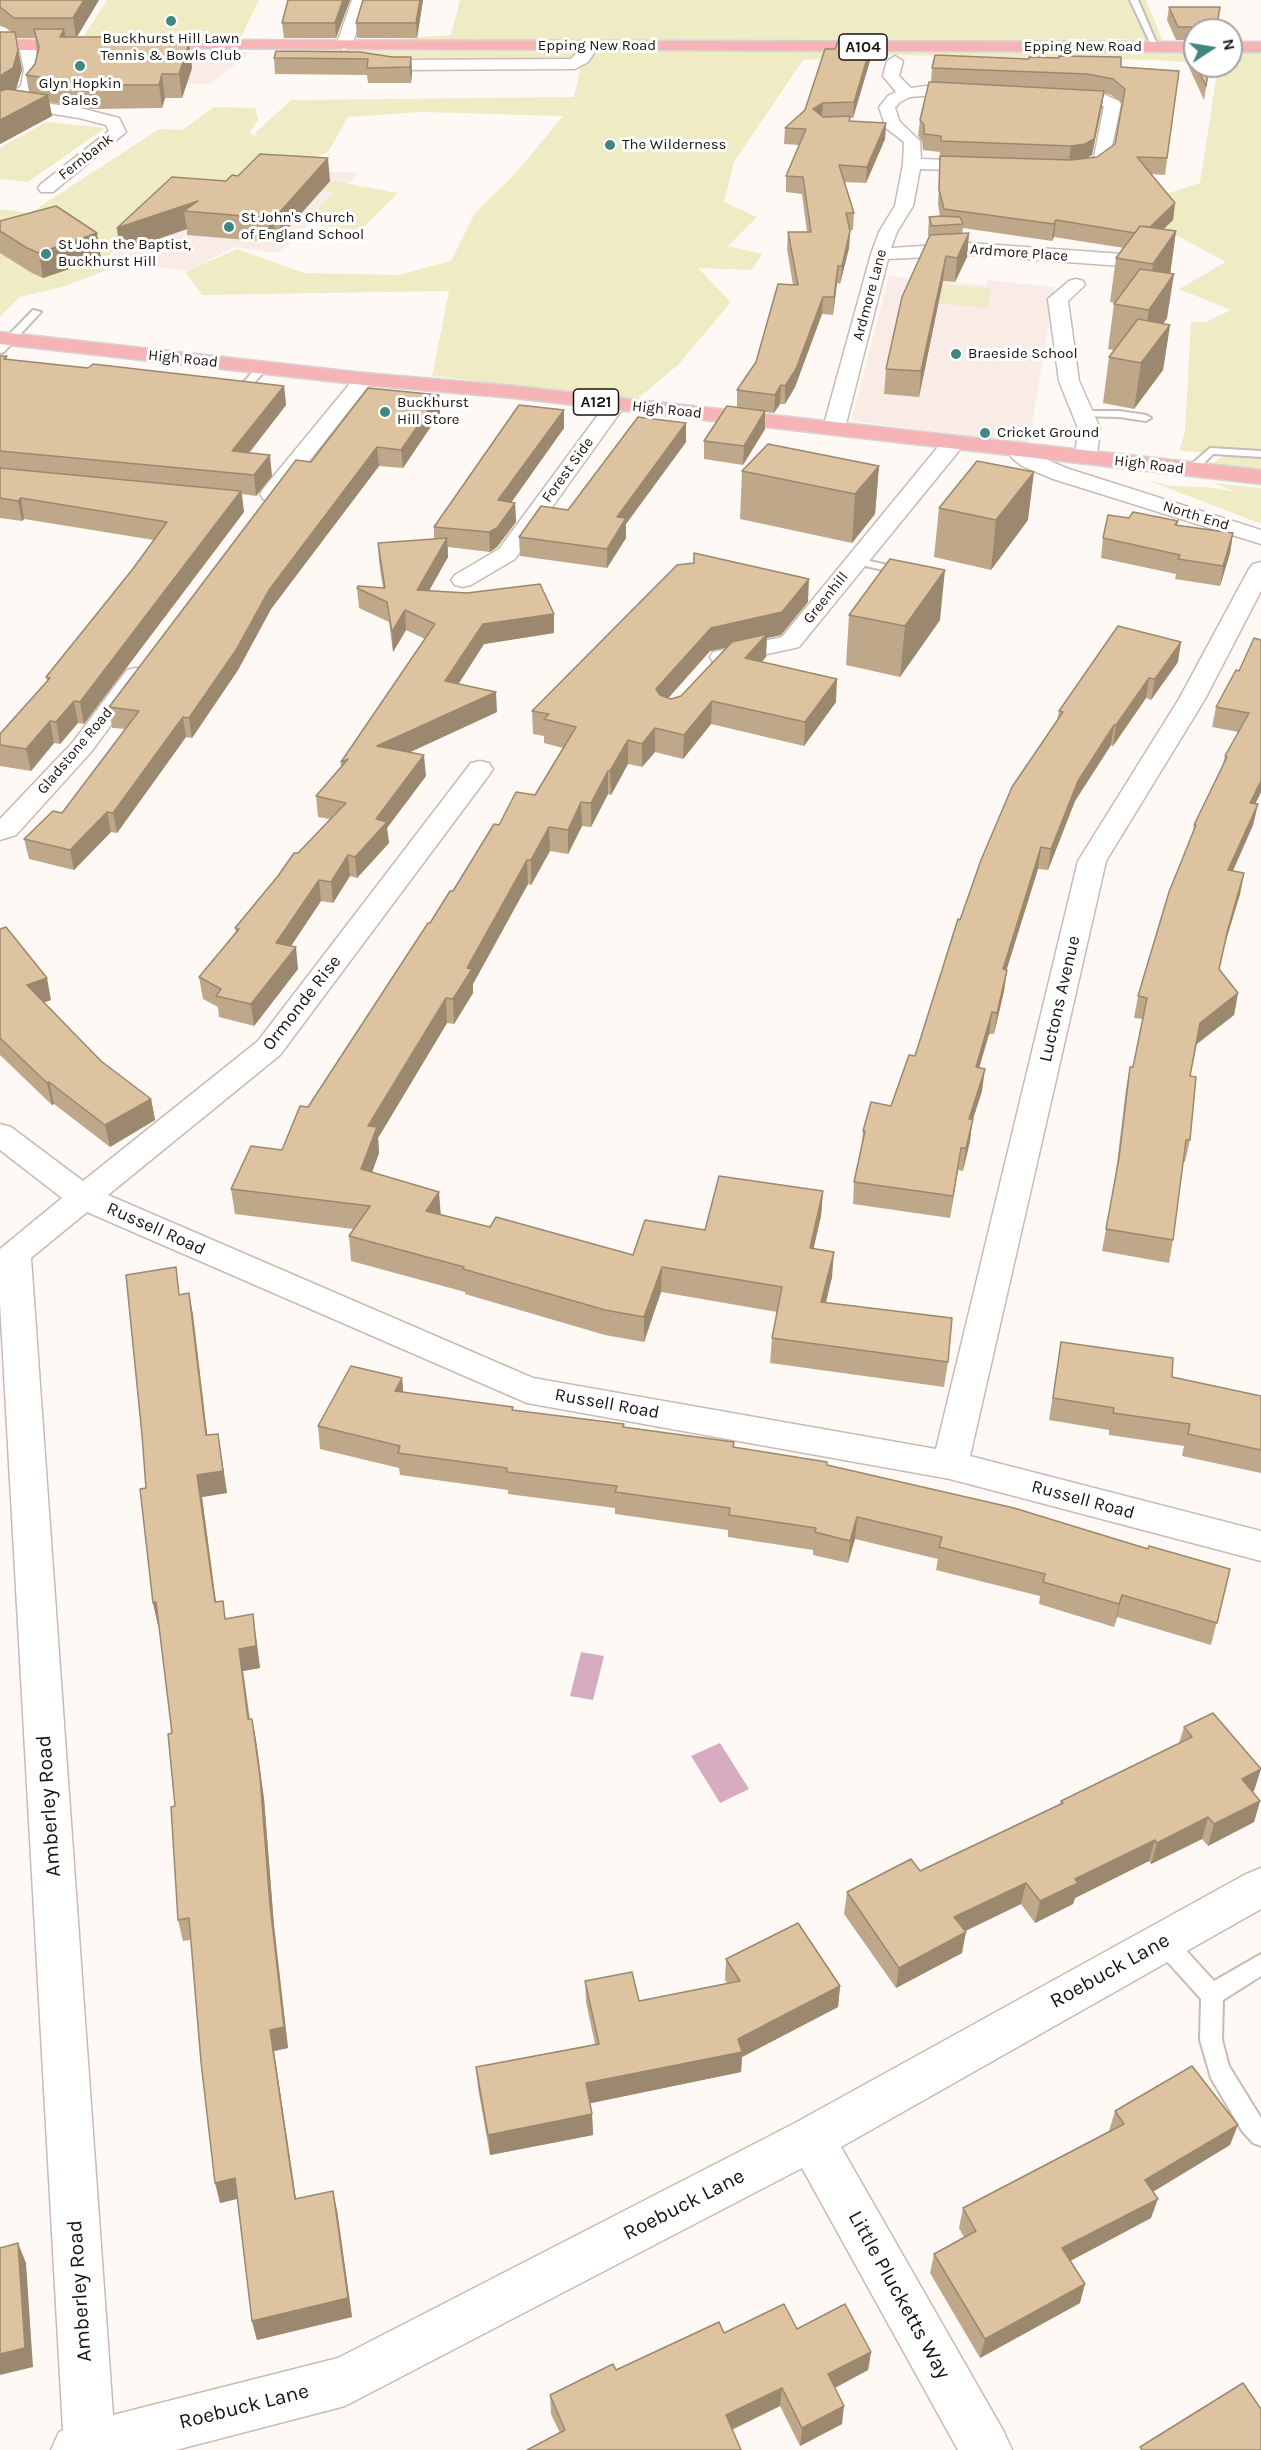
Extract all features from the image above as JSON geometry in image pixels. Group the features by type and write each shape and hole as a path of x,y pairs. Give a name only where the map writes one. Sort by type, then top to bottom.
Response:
{"main road":[{"path":"14,45 96,45"},
{"name":"Epping New Road","path":"130,45 150,49 277,46 1183,47"},
{"path":"1243,47 1261,47"},
{"name":"High Road","path":"4,342 514,392 1261,477"}],"street":[{"path":"344,46 359,0"},
{"path":"0,33 14,45 32,70 24,93 4,105"},
{"path":"277,46 278,57 281,60 361,60 393,65 574,64 582,59 591,46"},
{"path":"895,61 891,76 895,83 907,93"},
{"path":"872,125 892,124 887,107 894,99 907,93 934,90 992,93"},
{"path":"1039,95 1085,97 1105,100 1113,104 1102,160 1088,167 1047,168"},
{"name":"Fernbank","path":"4,105 80,113 112,122 118,132 47,188"},
{"name":"Ardmore Lane","path":"834,428 880,254 888,232 904,206 912,164 912,141 892,124"},
{"path":"912,164 1002,166"},
{"name":"Ardmore Place","path":"880,254 970,249 1122,260"},
{"path":"1076,285 1058,299 1069,381 1089,428 1086,457"},
{"path":"257,507 364,379"},
{"name":"Forest Side","path":"463,580 507,554 616,404"},
{"name":"Greenhill","path":"706,673 721,658 789,642 954,442"},
{"name":"North End","path":"1022,450 1020,453 1030,461 1261,537"},
{"path":"1131,496 1137,464"},
{"name":"Luctons Avenue","path":"950,1465 1092,861 1192,699 1261,569"},
{"name":"Gladstone Road","path":"0,832 6,829 82,747 151,654"},
{"name":"Ormonde Rise","path":"83,1197 269,1048 480,769"},
{"name":"Russell Road","path":"0,1134 83,1197 527,1390 950,1465 1261,1546"},
{"name":"Amberley Road","path":"83,1197 14,1254 83,2448"},
{"name":"Roebuck Lane","path":"83,2448 345,2382 811,2139 1261,1887"},
{"name":"Little Plucketts Way","path":"811,2139 986,2450"}],"lane":[{"path":"1134,0 1156,47"},
{"path":"4,342 36,312"},
{"path":"0,359 12,360"},
{"path":"222,385 245,387 262,368"},
{"path":"1084,414 1119,414 1146,418"},
{"path":"1191,470 1210,451 1261,454"},
{"path":"856,561 897,570"},
{"path":"1163,1941 1212,1995 1211,2040 1219,2070 1250,2123 1261,2135"},
{"path":"1212,1995 1261,1964"}],"shaded area":[{"name":"Buckhurst Hill Lawn Tennis & Bowls Club","path":"107,0 259,0 240,39 82,39"},
{"path":"460,0 1146,0 1163,42 1101,38 1164,48 1183,48 1183,62 893,55 803,60 734,162 724,202 757,217 728,246 762,254 752,270 698,268 731,302 678,365 636,400 432,376 449,291 202,295 185,272 237,249 304,273 398,275 451,261 475,213 514,175 563,116 421,112 348,117 328,152 278,171 398,193 360,231 304,223 334,192 269,182 167,206 103,260 112,268 62,287 19,297 0,317 0,209 30,213 159,129 182,130 214,107 255,108 258,120 250,132 257,137 255,133 291,100 574,97 580,70 573,61 284,55 286,47 451,35"},
{"path":"1243,47 1261,47 1261,473 1205,468 1227,454 1179,451 1185,431 1191,322 1206,322 1231,310 1179,289 1226,262 1153,223 1160,196 1200,183 1216,78 1243,78"},
{"path":"51,51 251,52 210,84 44,87"},
{"path":"46,122 105,128 28,182 0,179 0,148"},
{"name":"St John's Church of England School","path":"267,169 359,173 280,253 234,247 190,270 121,265 113,255 185,202"},
{"name":"Braeside School","path":"889,276 986,285 987,280 1055,287 1029,443 851,421"},
{"path":"910,281 992,289 987,308 903,300"},
{"path":"1147,480 1171,486 1207,487 1236,492 1214,483 1261,488 1261,524"},
{"path":"581,1652 604,1656 593,1700 570,1696"},
{"path":"720,1743 749,1789 720,1803 691,1756"}],"building":[{"path":"0,0 84,0 73,18 14,18 0,7"},
{"path":"288,0 343,0 335,23 282,23"},
{"path":"363,0 420,0 416,23 356,23"},
{"path":"1169,7 1220,7 1218,18 1183,18 1183,27 1178,27"},
{"path":"34,29 64,29 60,37 115,37 111,44 189,44 179,74 162,74 159,85 89,85 26,75 35,64 39,47"},
{"path":"0,32 15,32 18,50 13,68 0,76"},
{"path":"839,39 873,39 854,102 823,103 813,109 823,117 850,116 849,121 886,123 867,167 839,165 854,213 846,213 850,231 842,266 838,266 834,297 823,297 796,369 785,386 781,385 775,395 737,390 756,362 778,284 798,285 788,232 811,232 803,177 786,176 806,129 785,128 805,110 825,49 835,49"},
{"path":"276,51 360,52 392,57 411,57 410,67 367,68 368,59 274,58"},
{"path":"935,55 1029,59 1029,57 1059,58 1059,56 1121,57 1121,67 1179,71 1167,158 1137,157 1175,203 1150,227 1140,226 1135,233 1056,220 1054,224 944,209 939,189 940,156 1071,160 1097,157 1115,144 1125,89 1113,79 1087,74 932,68"},
{"path":"929,82 1104,91 1094,139 1085,144 1071,146 941,141 941,136 924,134 924,125 920,120"},
{"path":"7,89 48,95 0,120 0,91"},
{"path":"260,154 328,158 279,213 273,212 268,218 184,211 198,201 117,228 172,177 226,181 232,175 238,176"},
{"path":"56,206 97,233 39,253 0,231 0,221"},
{"path":"929,217 960,217 963,224 932,226"},
{"path":"1140,226 1176,231 1153,264 1116,258"},
{"path":"969,233 957,258 946,256 921,371 886,369 902,297 930,235"},
{"path":"1140,269 1174,274 1149,310 1114,304"},
{"path":"1138,319 1170,325 1141,363 1109,357"},
{"path":"0,356 7,356 4,359 88,368 93,364 284,386 232,451 270,455 254,475 0,451"},
{"path":"368,388 439,395 401,450 377,447 269,590 236,650 189,718 183,717 113,813 107,812 70,850 24,839 53,811 62,813 139,711 109,707 296,460 311,462"},
{"path":"519,405 564,410 498,500 515,503 497,528 489,532 434,527"},
{"path":"727,406 765,411 744,446 704,441"},
{"path":"638,417 686,423 617,517 626,518 607,549 519,537 541,506 568,510"},
{"path":"768,444 879,466 855,494 742,471"},
{"path":"977,461 1034,472 996,520 939,508"},
{"path":"0,468 241,491 80,702 74,701 56,722 50,721 26,749 0,745 0,734 50,678 46,677 132,570 167,522 21,498 18,501 0,498"},
{"path":"1133,512 1178,521 1175,525 1233,533 1223,566 1178,559 1180,555 1103,538 1108,515 1129,518"},
{"path":"447,538 417,590 467,593 540,584 554,614 483,624 445,681 496,692 377,746 424,755 376,819 387,822 355,857 348,855 331,882 319,880 276,943 296,947 251,1004 216,996 221,989 199,977 239,929 235,928 294,853 298,853 346,803 316,796 348,759 341,762 435,624 405,610 392,632 387,602 357,588 358,586 385,588 378,543"},
{"path":"694,553 809,579 782,612 711,628 656,689 660,695 671,699 681,696 732,642 767,634 745,658 837,679 805,722 712,701 684,735 655,728 642,744 628,740 591,803 581,802 568,830 549,827 531,860 527,860 467,968 472,969 453,999 446,998 368,1126 377,1127 361,1169 439,1192 426,1211 490,1227 496,1217 633,1255 645,1220 705,1230 719,1176 823,1191 810,1248 834,1252 821,1302 952,1318 948,1362 772,1338 782,1287 662,1267 644,1317 605,1310 463,1269 464,1267 349,1236 370,1206 231,1189 251,1146 282,1150 300,1106 308,1107 428,923 450,891 453,891 494,824 499,825 516,792 535,795 576,727 544,719 549,714 532,711 677,565 694,563"},
{"path":"890,559 945,570 905,626 849,615"},
{"path":"1118,626 1181,642 1155,679 1149,678 1114,725 1078,781 1051,849 1041,847 1003,969 1007,970 997,1013 992,1012 976,1067 985,1069 969,1119 973,1119 966,1148 961,1148 953,1196 854,1182 871,1102 891,1106 909,1055 915,1056 958,919 960,920 981,860 1012,787 1063,712 1059,711"},
{"path":"1254,638 1261,640 1261,781 1250,803 1258,804 1228,870 1244,873 1219,969 1238,993 1200,1023 1190,1076 1196,1077 1190,1140 1186,1140 1173,1240 1106,1229 1119,1158 1130,1067 1133,1067 1147,998 1138,996 1169,892 1196,825 1194,825 1227,757 1225,756 1249,713 1216,707 1236,670 1239,671"},
{"path":"6,927 47,978 27,985 101,1061 151,1099 105,1125 49,1082 47,1083 0,1038 0,929"},
{"path":"176,1267 179,1295 189,1293 206,1435 218,1434 223,1471 197,1475 215,1602 223,1601 225,1619 253,1614 256,1646 239,1649 248,1719 252,1719 260,1777 270,1905 284,2027 270,2030 295,2199 333,2191 348,2298 252,2321 235,2178 215,2183 201,2062 189,1918 178,1920 171,1807 175,1806 168,1734 172,1733 156,1602 153,1603 140,1489 146,1488 126,1275"},
{"path":"1061,1342 1173,1358 1172,1377 1261,1396 1261,1450 1188,1434 1190,1424 1113,1413 1114,1408 1053,1398"},
{"path":"351,1366 402,1378 395,1391 734,1442 733,1447 827,1462 827,1465 1014,1508 1148,1549 1149,1546 1230,1569 1217,1623 1122,1595 1119,1604 1043,1582 1045,1574 939,1547 942,1537 857,1517 850,1541 815,1532 816,1528 729,1515 730,1508 615,1492 617,1486 507,1472 507,1468 398,1453 400,1446 318,1426"},
{"path":"1213,1713 1261,1769 1242,1779 1260,1801 1214,1824 1208,1817 1157,1843 1155,1840 1075,1879 1078,1883 1040,1901 1026,1883 954,1917 966,1932 899,1968 847,1892 911,1859 920,1871 1063,1803 1061,1801 1192,1737 1184,1727"},
{"path":"798,1923 840,1986 738,2039 742,2052 586,2083 592,2114 488,2135 476,2067 599,2044 585,1981 632,1972 639,2001 740,1981 726,1959"},
{"path":"1192,2066 1238,2125 1145,2180 1158,2199 1062,2248 1085,2284 985,2339 934,2254 976,2231 963,2208 1124,2124 1115,2111"},
{"path":"18,2243 25,2348 0,2354 0,2248"},
{"path":"784,2304 797,2329 845,2304 871,2352 828,2374 844,2406 802,2428 782,2388 726,2415 741,2450 527,2450 565,2430 550,2395 613,2364 616,2370 719,2322 724,2333"},
{"path":"1243,2383 1261,2409 1261,2450 1142,2450 1140,2447"}],"place":[{"name":"Buckhurst Hill Lawn Tennis & Bowls Club","path":"171,21"},
{"name":"Glyn Hopkin Sales","path":"80,66"},
{"name":"The Wilderness","path":"610,145"},
{"name":"St John's Church of England School","path":"229,227"},
{"name":"St John the Baptist, Buckhurst Hill","path":"46,254"},
{"name":"Braeside School","path":"956,354"},
{"name":"Buckhurst Hill Store","path":"385,412"},
{"name":"Cricket Ground","path":"985,433"}]}
